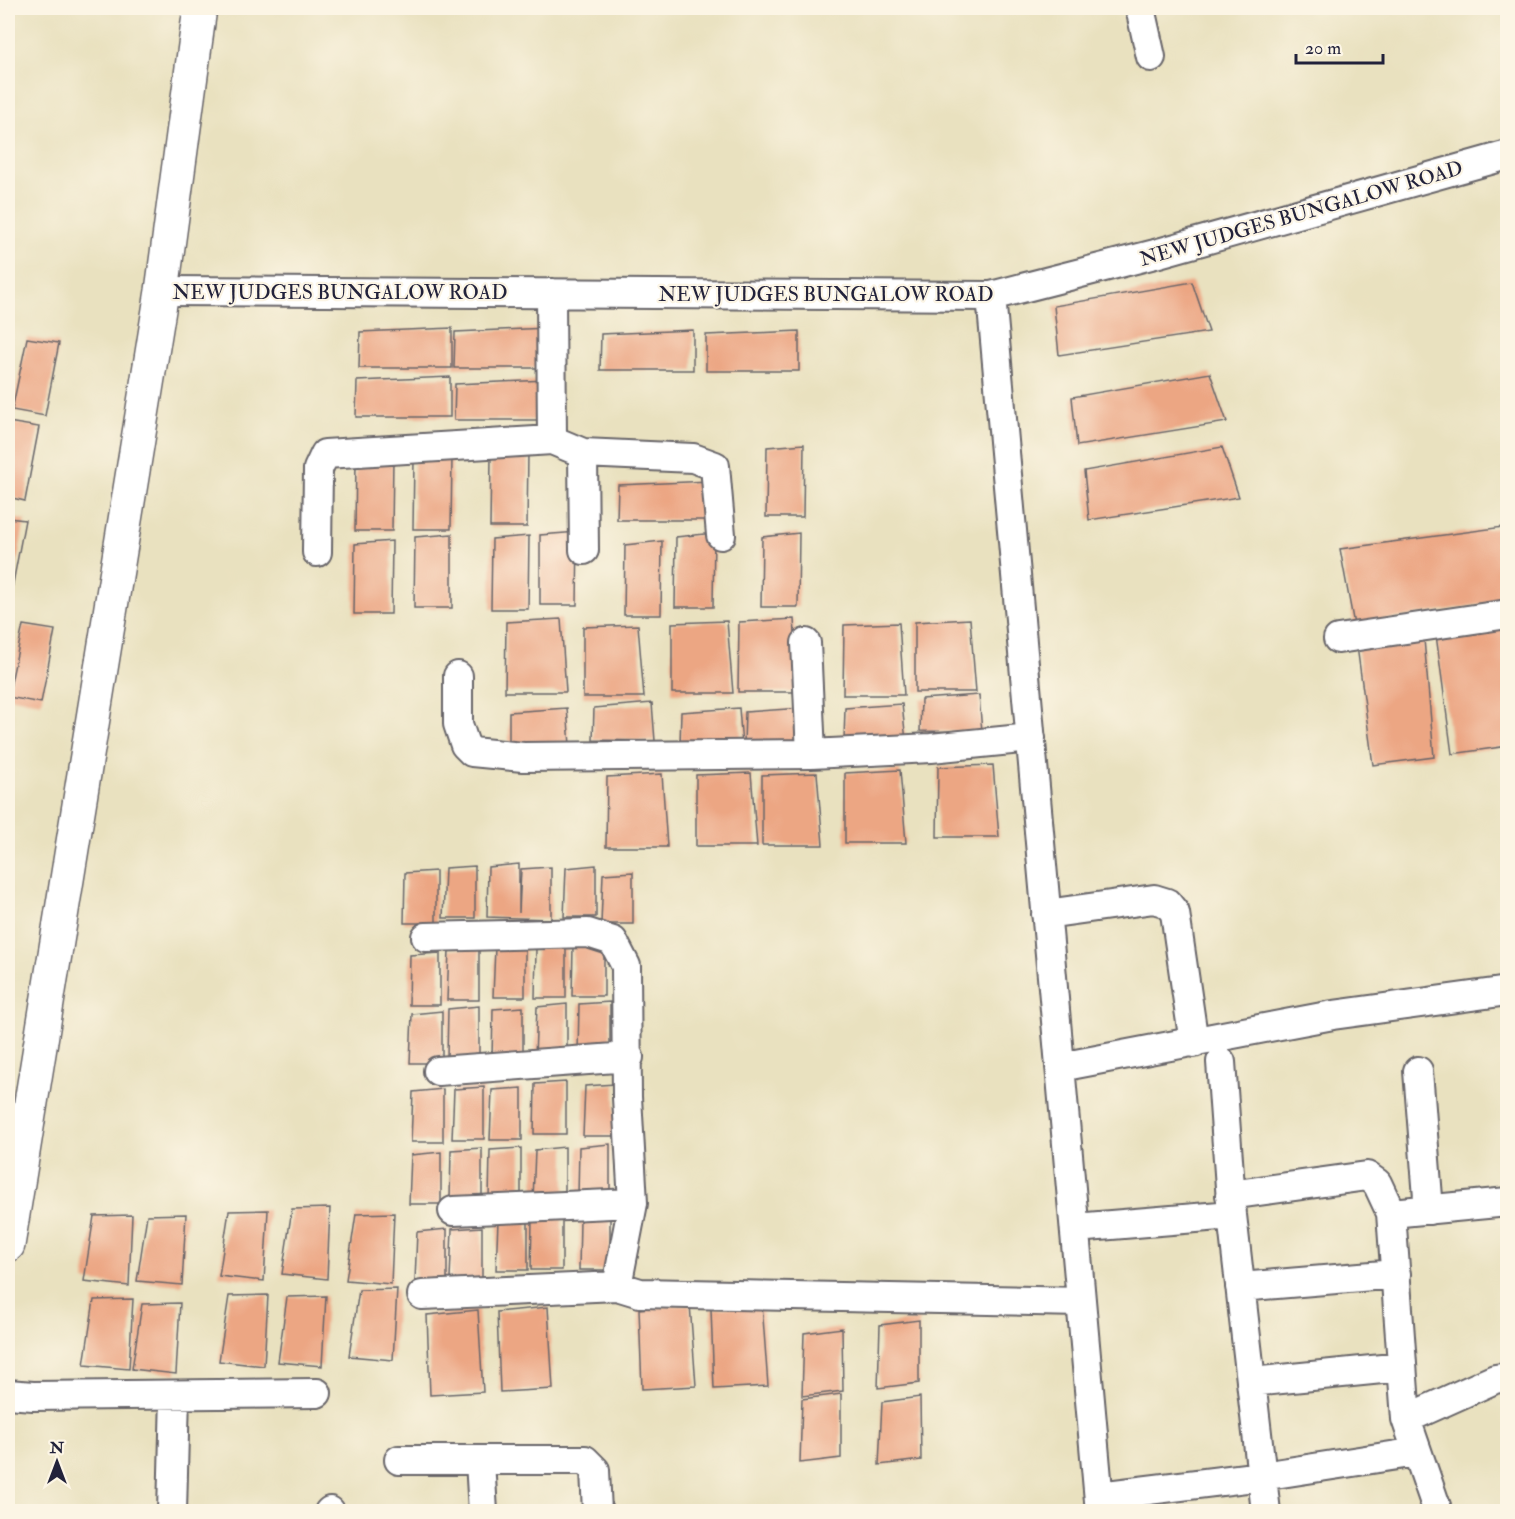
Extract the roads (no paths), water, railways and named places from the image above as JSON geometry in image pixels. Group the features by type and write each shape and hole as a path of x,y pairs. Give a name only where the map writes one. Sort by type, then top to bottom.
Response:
{"street":[{"path":"8,1245 162,291 200,8"},
{"path":"1140,8 1151,57"},
{"name":"NEW JUDGES BUNGALOW ROAD","path":"162,291 991,296 1155,254 1508,155"},
{"path":"551,293 552,440"},
{"path":"991,296 1100,1504 1418,1452"},
{"path":"317,552 318,470 325,454 552,440 583,453 693,458 715,466 721,535"},
{"path":"583,453 584,550"},
{"path":"1338,639 1508,614"},
{"path":"806,643 811,754"},
{"path":"458,676 458,724 465,745 472,752 523,757 811,754 931,748 1031,738"},
{"path":"1046,914 1154,899 1167,903 1175,913 1194,1043"},
{"path":"426,937 588,933 613,941 626,966 629,1057 627,1097 633,1203 617,1286"},
{"path":"1060,1067 1333,1016 1508,991"},
{"path":"438,1071 629,1057"},
{"path":"1221,1062 1231,1205 1266,1512"},
{"path":"1418,1071 1429,1210"},
{"path":"1075,1228 1231,1205 1367,1176 1377,1183 1391,1213 1406,1419 1438,1512"},
{"path":"1391,1213 1508,1202"},
{"path":"453,1211 633,1203"},
{"path":"1240,1287 1396,1274"},
{"path":"422,1295 617,1286 640,1293 1082,1302"},
{"path":"1251,1382 1402,1367"},
{"path":"1406,1419 1495,1379 1508,1377"},
{"path":"8,1394 317,1393"},
{"path":"172,1512 175,1395"},
{"path":"399,1460 585,1460 595,1470 597,1512"},
{"path":"480,1461 483,1512"}]}
